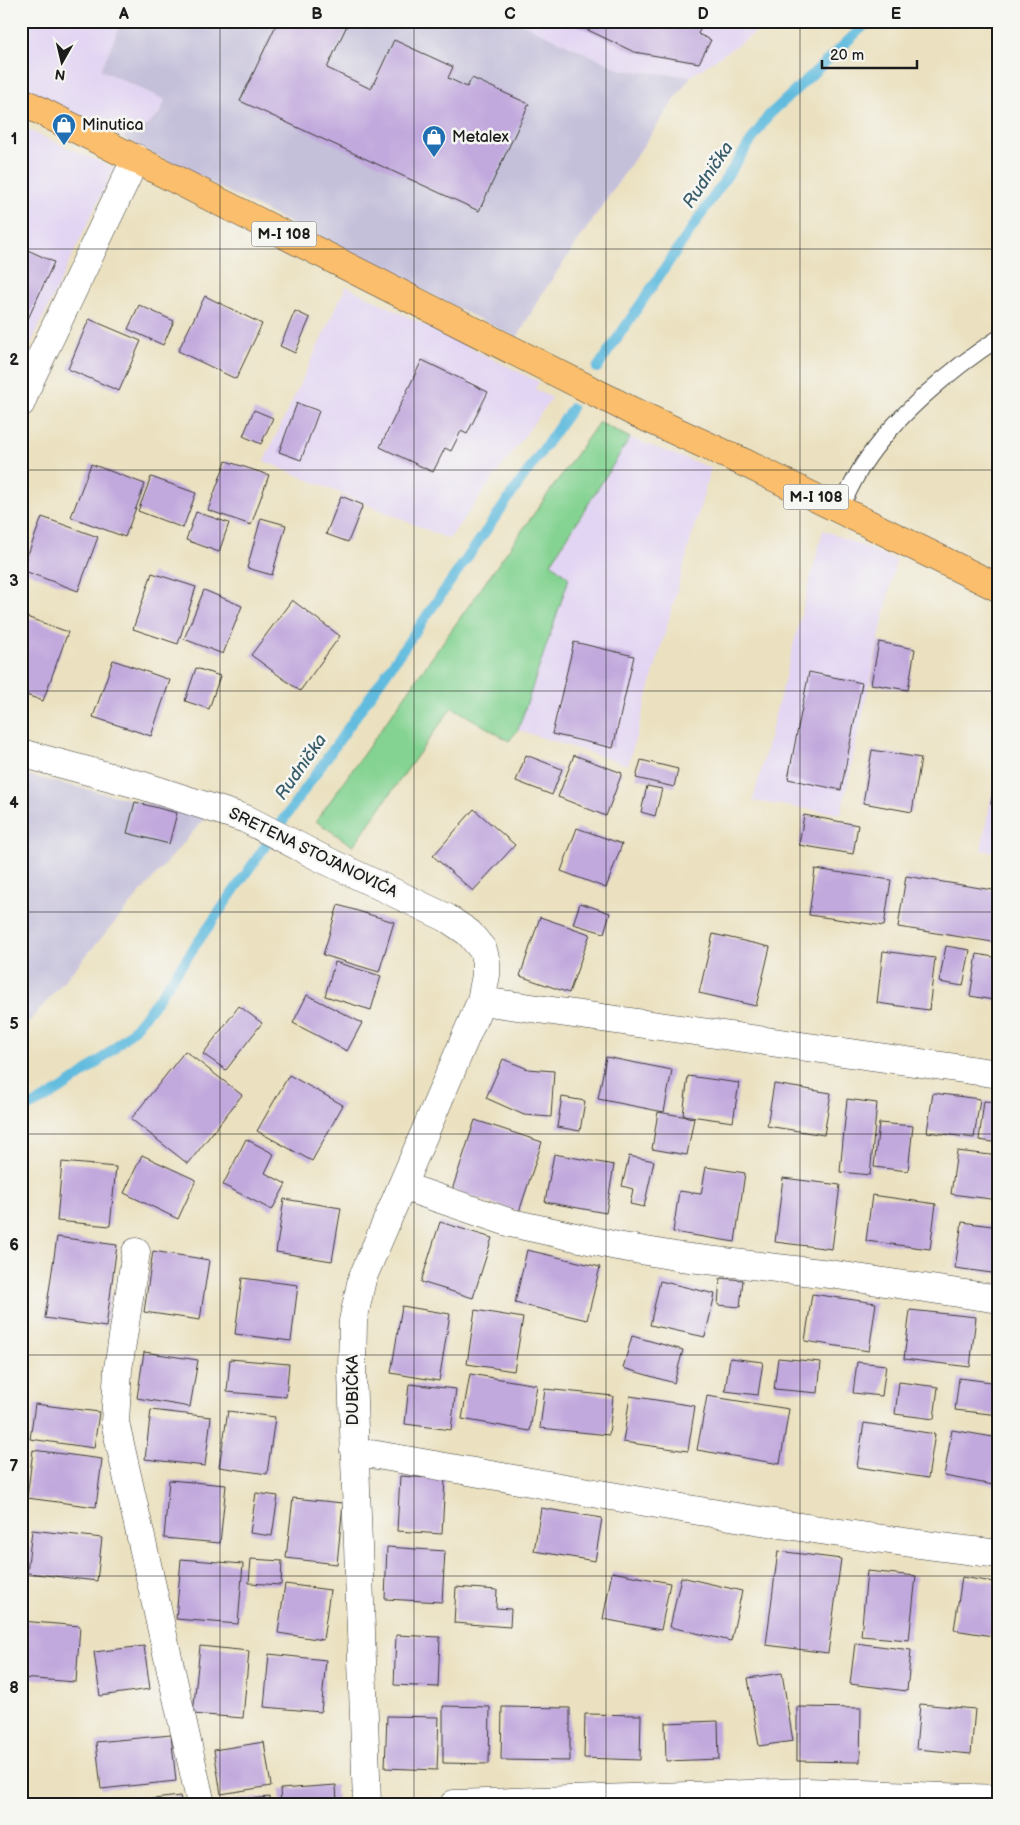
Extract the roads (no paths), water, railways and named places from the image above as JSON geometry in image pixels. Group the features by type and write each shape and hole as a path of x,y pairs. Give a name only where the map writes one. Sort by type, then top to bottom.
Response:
{"main road":[{"name":"M-I 108","path":"21,101 632,411 840,509 999,588"}],"street":[{"path":"24,387 136,158"},
{"name":"SRETENA STOJANOVIĆA","path":"21,753 144,786 246,818 300,847 447,918 469,933 483,950 486,962 481,1001"},
{"path":"481,1001 999,1074"},
{"name":"DUBIČKA","path":"367,1804 354,1451 353,1321 362,1279 481,1001"},
{"path":"402,1186 511,1223 617,1246 681,1257 830,1274 999,1299"},
{"path":"136,1252 118,1370 115,1422 201,1804"},
{"path":"354,1451 705,1512 921,1545 999,1554"},
{"path":"454,1804 808,1798 999,1799"}],"lane":[{"path":"840,509 863,464 894,427 934,387 999,338"}],"waterway":[{"name":"Rudnička","path":"597,368 768,116 869,21"},
{"name":"Rudnička","path":"21,1110 50,1096 91,1067 132,1031 158,999 572,408"}],"place":[{"name":"Minutica","path":"64,146"},
{"name":"Metalex","path":"434,158"}]}
